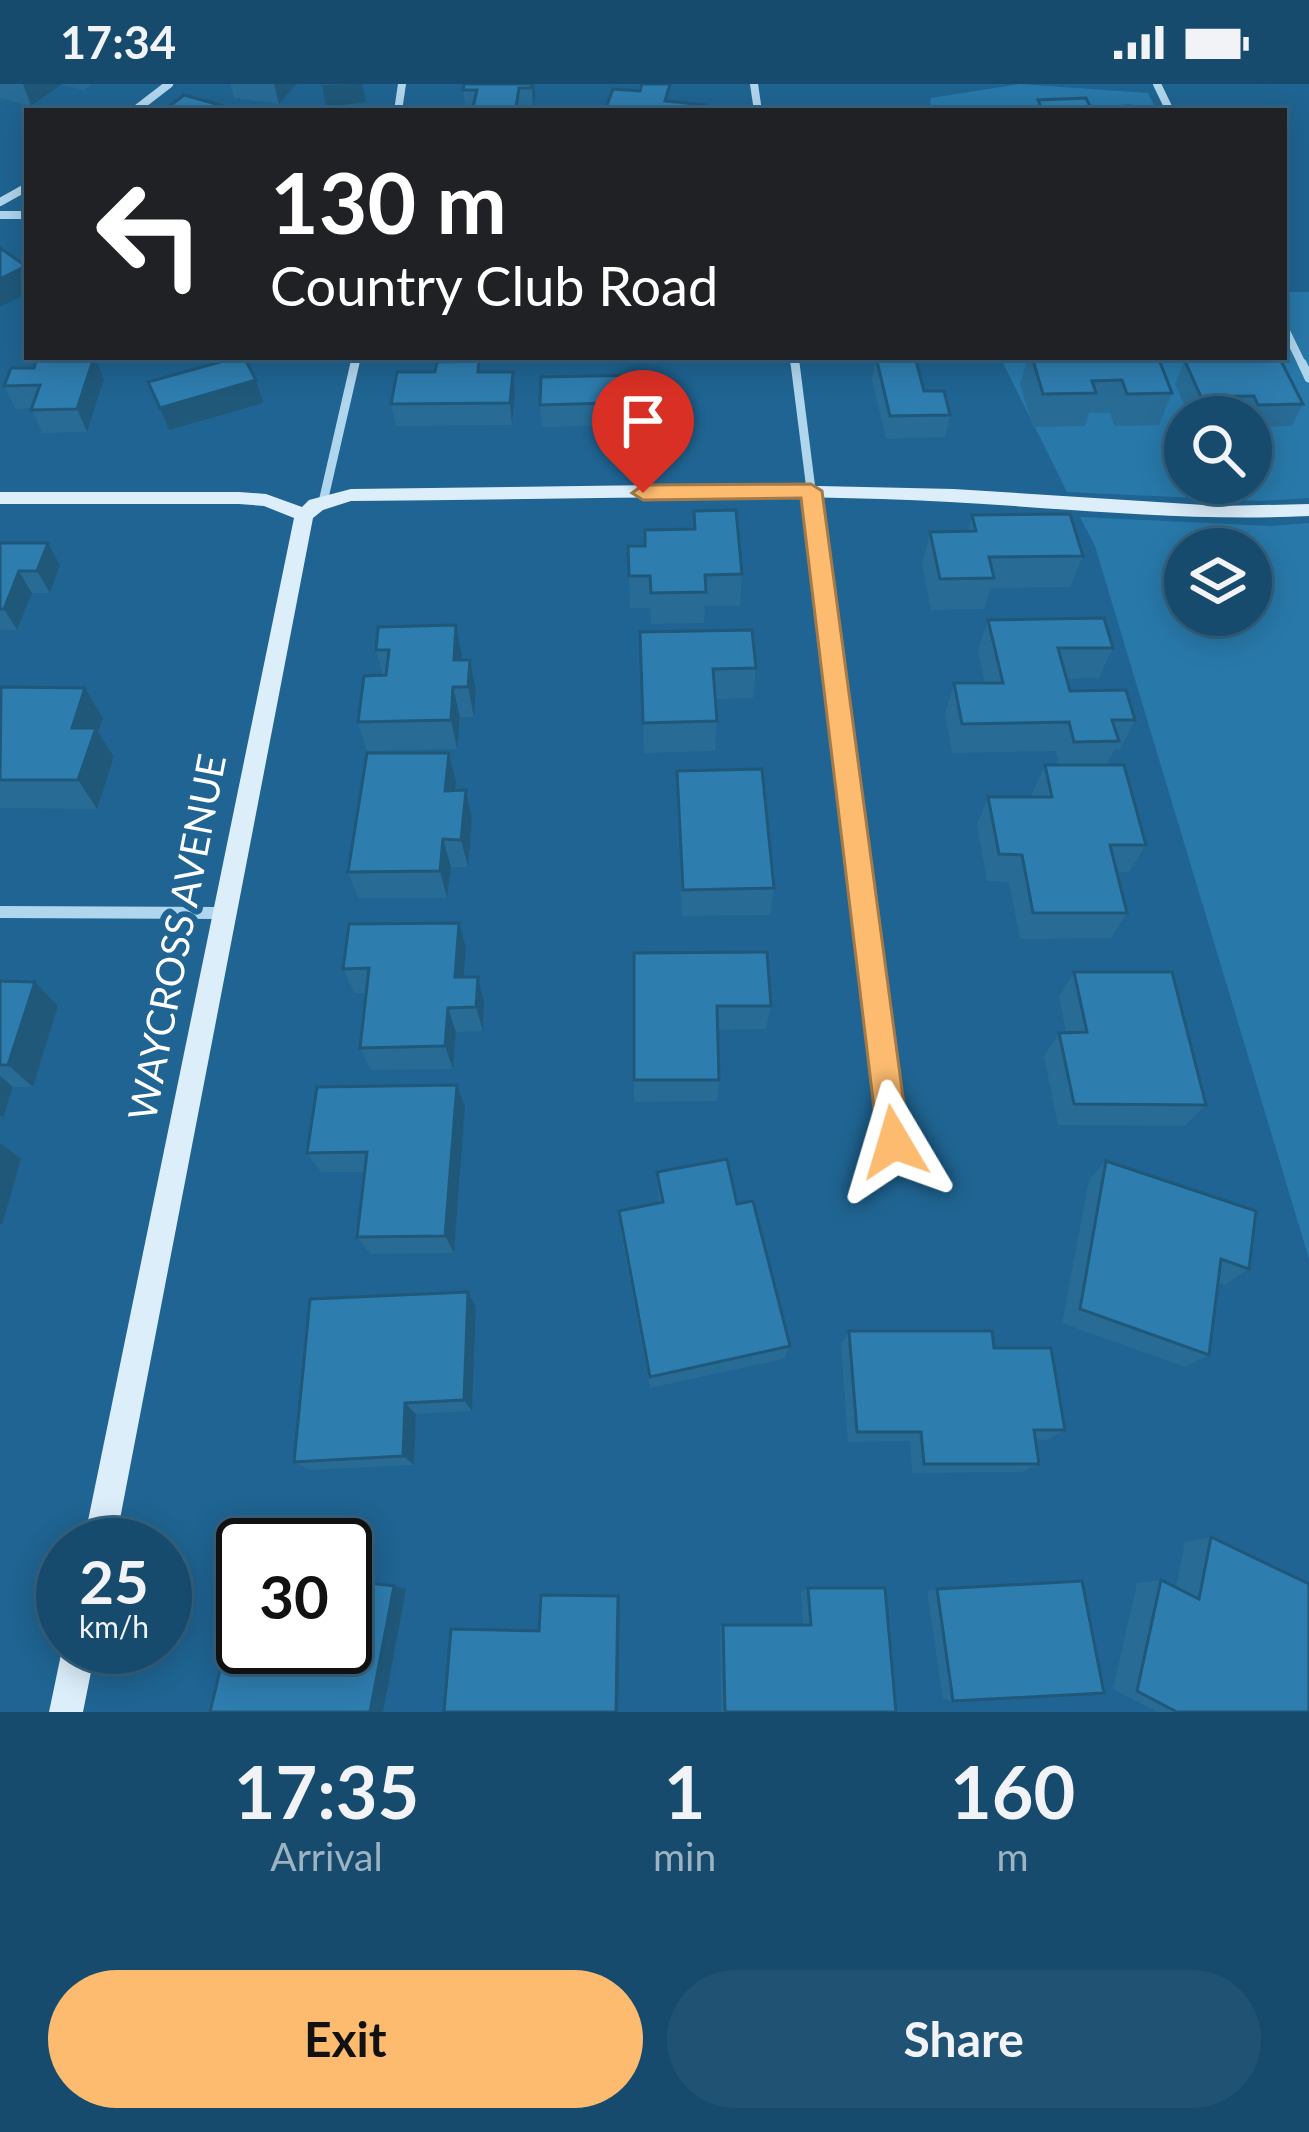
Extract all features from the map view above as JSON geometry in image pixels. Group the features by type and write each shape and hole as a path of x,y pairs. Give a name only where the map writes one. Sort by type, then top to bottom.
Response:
{"street":[{"path":"138,108 169,84"},
{"path":"1287,333 1309,377"},
{"name":"WAYCROSS AVENUE","path":"104,1518 223,913 314,508 355,360"},
{"path":"794,360 894,1142"},
{"path":"0,498 239,498 314,508 351,496 811,491 1176,510 1309,510"},
{"path":"0,912 223,913"},
{"path":"66,1712 74,1674"}],"shaded area":[{"path":"1019,84 1148,93 1156,108 929,108 931,98"},
{"path":"1287,292 1309,292 1309,498 1272,500 1272,396 1164,396 1164,496 1067,492 1001,360 1287,360"},
{"path":"1080,517 1271,526 1309,523 1309,1259 1095,546"}],"building":[{"path":"464,84 532,84 519,88 516,108 473,107 477,90 463,90"},
{"path":"642,84 670,84 665,101 706,108 606,108 613,89 640,91"},
{"path":"184,95 220,105 216,108 167,108"},
{"path":"1086,98 1091,108 1042,108 1038,100"},
{"path":"0,248 24,267 0,279"},
{"path":"36,360 93,360 77,409 31,410 40,385 4,386 11,368 34,368"},
{"path":"227,360 246,360 256,380 160,408 148,382"},
{"path":"877,360 916,360 924,391 944,391 950,415 890,416"},
{"path":"1033,360 1159,360 1172,393 1127,394 1122,380 1092,381 1096,393 1043,394"},
{"path":"1281,360 1303,404 1272,405 1272,396 1201,396 1185,361"},
{"path":"479,361 478,372 513,372 510,403 391,404 397,372 435,372 437,362"},
{"path":"643,375 644,402 540,405 541,377"},
{"path":"736,510 742,574 705,575 706,592 651,593 650,576 629,576 628,546 645,546 645,530 695,529 694,511"},
{"path":"1070,514 1083,556 989,557 994,578 940,579 930,532 976,531 972,515"},
{"path":"0,543 48,543 37,571 19,571 4,609 0,609"},
{"path":"1104,618 1113,648 1058,648 1070,691 1126,690 1135,720 1112,720 1119,741 1074,742 1069,722 962,724 954,683 1003,683 988,620"},
{"path":"456,625 454,660 470,660 468,687 453,687 451,720 358,722 364,676 386,675 389,650 376,650 378,627"},
{"path":"752,630 756,668 713,669 717,721 643,723 640,632"},
{"path":"1,687 85,688 72,728 96,728 78,780 0,780"},
{"path":"367,753 449,753 445,791 466,790 461,840 443,839 440,871 348,872"},
{"path":"1045,765 1124,765 1146,845 1110,845 1127,913 1033,913 1022,855 999,854 988,797 1052,797"},
{"path":"762,769 774,888 683,890 677,771"},
{"path":"459,923 455,977 478,977 476,1007 448,1008 445,1046 360,1048 369,968 343,969 349,924"},
{"path":"767,952 771,1006 717,1006 719,1080 634,1080 634,953"},
{"path":"1074,972 1172,972 1206,1105 1074,1104 1059,1033 1087,1032"},
{"path":"0,981 35,982 8,1065 0,1065"},
{"path":"457,1085 445,1236 357,1237 367,1152 307,1153 317,1087"},
{"path":"727,1159 737,1204 753,1201 790,1346 650,1377 619,1211 663,1202 657,1172"},
{"path":"1106,1161 1256,1211 1249,1269 1221,1259 1209,1355 1080,1309"},
{"path":"468,1292 464,1400 405,1403 403,1456 294,1462 310,1299"},
{"path":"849,1331 992,1331 994,1348 1051,1348 1065,1430 1034,1430 1039,1464 924,1464 921,1432 857,1432"},
{"path":"1211,1537 1309,1584 1309,1712 1177,1712 1137,1691 1161,1580 1199,1599"},
{"path":"1082,1581 1104,1693 953,1701 937,1589"},
{"path":"372,1583 394,1586 370,1712 210,1712 219,1674 372,1674"},
{"path":"808,1588 885,1588 896,1712 725,1712 723,1625 811,1625"},
{"path":"541,1595 618,1596 616,1712 444,1712 451,1629 539,1631"}],"route":[{"path":"643,493 811,491 894,1142"}]}
